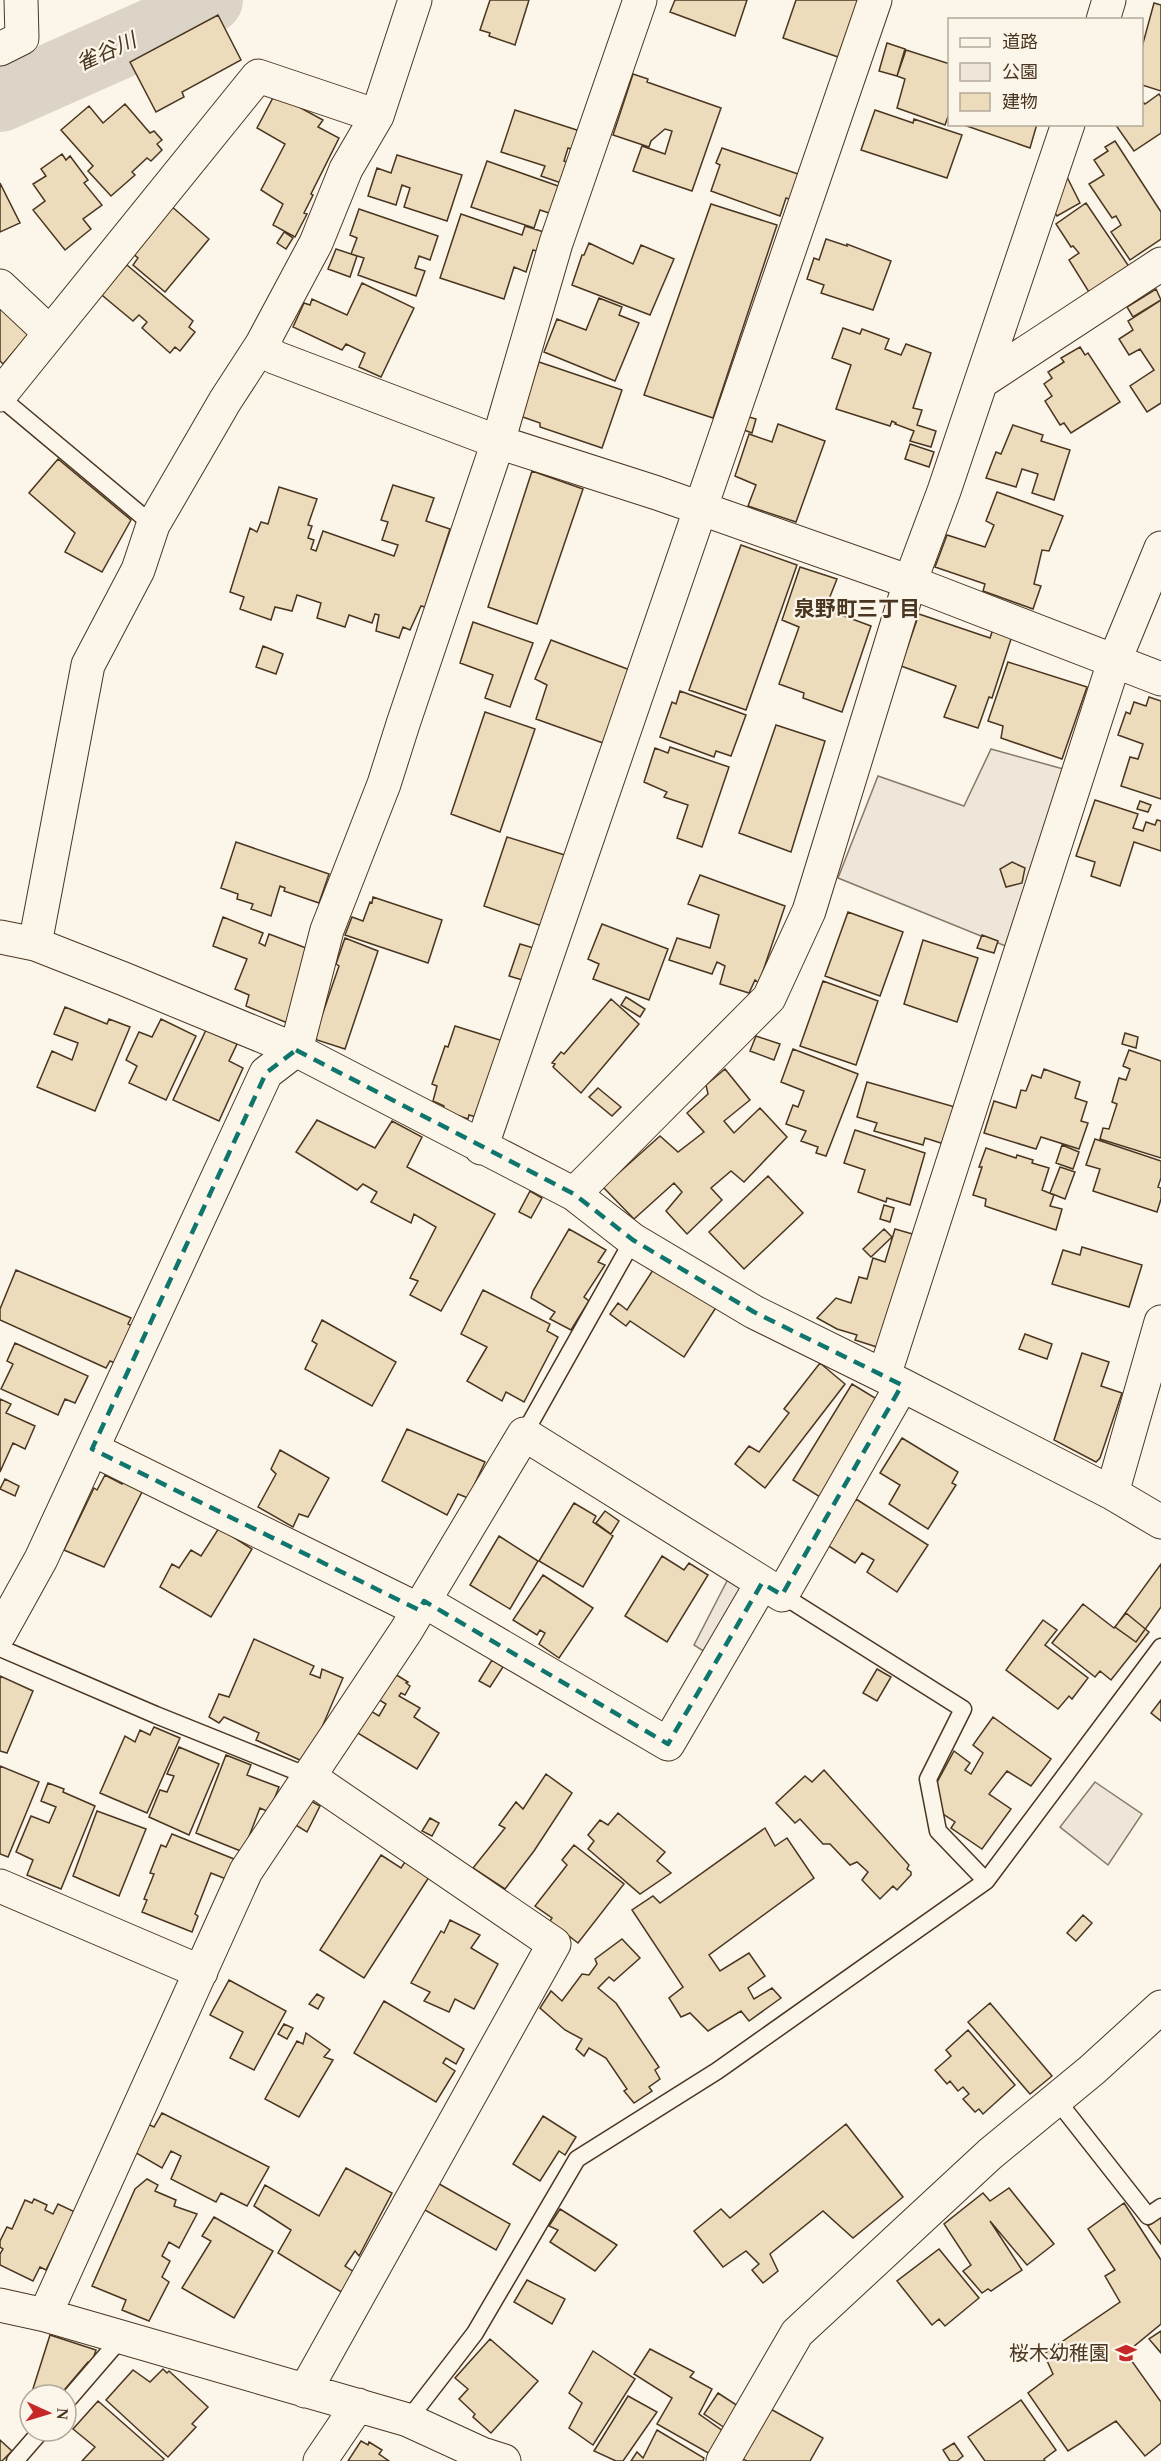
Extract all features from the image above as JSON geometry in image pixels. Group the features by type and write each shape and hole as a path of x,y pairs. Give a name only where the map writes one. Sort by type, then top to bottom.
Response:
{"street":[{"path":"0,49 22,38 21,0"},
{"path":"35,944 88,665 138,570 153,525 225,401 262,344 316,243 346,169 377,116 416,0"},
{"path":"3,1619 41,1559 266,1073 296,1050 327,930 384,784 498,442 556,243 640,0"},
{"path":"481,1148 875,0"},
{"path":"1104,18 1109,0"},
{"path":"0,396 258,76 377,116"},
{"path":"574,1194 769,998 809,911 910,582 944,491 1067,126"},
{"path":"981,382 1161,264"},
{"path":"0,286 50,333"},
{"path":"262,344 274,357 498,442 701,508 910,582 1161,679"},
{"path":"92,1449 421,1606 669,1744 772,1589 893,1381 1114,662 1161,548"},
{"path":"0,937 35,944 296,1050 481,1148 574,1194 633,1240 754,1312 1112,1493 1161,1522"},
{"path":"1112,1493 1160,1328"},
{"path":"45,2315 246,1871 421,1606 524,1434 772,1589"},
{"path":"305,2391 554,1944 308,1776"},
{"path":"0,1886 201,1972"},
{"path":"723,2461 797,2333 990,2154 1092,2070 1161,2007"},
{"path":"0,2305 45,2315 408,2420 488,2459"},
{"path":"320,2461 358,2405"}],"lane":[{"path":"0,396 153,525"},
{"path":"524,1434 633,1240"},
{"path":"772,1589 963,1709 928,1779 939,1831 986,1881"},
{"path":"408,2420 475,2332 576,2159 717,2070 986,1881 1161,1647"},
{"path":"0,1648 156,1715 308,1776"},
{"path":"1056,2099 1148,2216 1161,2207"},
{"path":"78,2388 122,2337"},
{"path":"15,2461 31,2443"}],"highlighted area":[{"path":"296,1050 574,1194 633,1240 754,1312 902,1385 782,1595 762,1583 668,1744 424,1601 419,1610 92,1449 266,1073"}],"green space":[{"path":"991,749 1067,770 1008,947 838,878 878,776 964,806"},
{"path":"728,1579 751,1593 714,1658 694,1645"},
{"path":"1095,1782 1142,1814 1108,1865 1060,1827"}],"building":[{"path":"490,0 529,0 515,45 489,36 490,33 480,30"},
{"path":"675,0 747,0 735,36 670,12"},
{"path":"796,0 858,0 838,57 783,38"},
{"path":"1154,3 1161,5 1161,91 1143,85 1143,43"},
{"path":"218,15 241,60 182,92 184,97 156,112 130,62"},
{"path":"887,43 905,49 897,76 879,71"},
{"path":"906,50 948,63 948,117 945,125 897,108 905,79 897,76"},
{"path":"633,74 648,79 647,82 721,108 692,191 633,171 642,146 665,154 672,131 665,129 651,141 649,147 613,135"},
{"path":"275,94 323,120 318,127 339,138 311,194 313,195 304,213 307,214 295,237 273,225 283,204 261,190 285,144 257,128"},
{"path":"1159,94 1161,97 1161,133 1134,151 1116,126 1143,126 1143,102 1145,104"},
{"path":"125,104 150,133 154,131 162,140 157,144 162,150 151,161 147,158 132,172 135,175 111,196 88,171 93,166 61,130 89,106 103,123"},
{"path":"515,110 580,131 574,150 568,148 564,161 573,164 567,185 541,176 545,166 501,152"},
{"path":"875,110 913,123 914,119 962,135 947,178 861,150"},
{"path":"967,126 1036,126 1030,148"},
{"path":"1115,141 1161,212 1161,239 1130,260 1111,232 1121,225 1116,216 1112,218 1089,184 1104,175 1094,160 1108,151 1105,147"},
{"path":"722,148 801,175 792,200 786,198 780,216 711,191 720,165 716,163"},
{"path":"62,154 66,160 70,156 88,180 84,183 102,205 83,219 91,229 65,250 33,210 45,201 33,184 46,176 41,169"},
{"path":"397,155 462,175 447,221 404,207 410,188 402,185 396,205 368,196 377,168 391,173"},
{"path":"487,161 561,187 552,214 540,210 534,228 471,207"},
{"path":"1065,173 1080,203 1057,216 1053,210"},
{"path":"0,183 20,223 0,232"},
{"path":"1086,203 1132,271 1092,297 1069,260 1079,253 1073,246 1071,247 1056,224"},
{"path":"711,204 777,225 713,418 644,395"},
{"path":"170,205 209,239 165,292 133,265 138,258 132,253"},
{"path":"359,209 438,236 430,260 419,256 415,268 425,271 416,296 358,275 364,258 351,254 357,238 350,235"},
{"path":"461,214 522,235 525,226 550,234 544,253 533,250 526,272 514,267 504,299 440,278"},
{"path":"284,232 293,238 286,249 277,243"},
{"path":"826,239 847,246 847,244 891,261 873,310 821,293 824,285 807,279 814,258 819,260"},
{"path":"589,243 633,264 641,245 674,259 650,315 572,285 582,255"},
{"path":"336,249 357,256 350,277 328,269"},
{"path":"127,265 193,321 189,327 195,332 180,351 175,347 170,353 142,328 147,322 139,315 133,321 97,291"},
{"path":"362,283 414,308 381,377 359,367 365,353 346,344 342,350 293,327 304,303 310,305 312,299 347,315"},
{"path":"1156,289 1161,300 1133,317 1127,307"},
{"path":"599,298 622,307 619,315 639,323 615,381 544,352 557,319 586,330"},
{"path":"1161,300 1161,403 1147,412 1130,386 1154,370 1140,349 1129,355 1119,339 1133,330 1128,321"},
{"path":"0,304 28,335 3,364 0,361"},
{"path":"843,328 860,334 862,329 889,339 885,349 901,355 906,344 931,353 913,408 922,410 917,425 936,431 931,447 910,441 914,431 892,421 890,426 836,409 851,365 832,358"},
{"path":"1080,347 1085,355 1088,353 1120,402 1071,433 1064,423 1060,425 1045,401 1052,396 1044,384 1052,378 1048,372 1064,362 1061,358"},
{"path":"539,362 622,390 602,448 540,427 540,423 520,416"},
{"path":"749,417 756,419 752,433 744,430"},
{"path":"778,424 825,441 796,522 748,506 756,485 735,476 749,434 772,442"},
{"path":"1013,425 1043,435 1041,441 1070,450 1054,500 1032,493 1038,474 1022,469 1016,487 986,478 996,452 1001,454"},
{"path":"910,444 934,452 929,467 905,459"},
{"path":"58,459 131,520 102,572 65,552 75,533 29,493"},
{"path":"532,471 583,489 537,624 488,607"},
{"path":"393,485 434,498 426,521 450,529 425,607 421,606 410,630 403,627 399,638 376,631 379,615 375,614 372,623 349,615 345,627 317,618 321,603 297,595 292,611 275,607 271,620 240,609 244,597 230,592 250,528 257,532 261,522 268,524 279,487 317,499 308,525 312,526 308,538 314,540 311,549 316,551 323,531 394,556 398,545 382,540 388,522 381,520"},
{"path":"997,492 1063,516 1049,551 1042,550 1034,584 1041,586 1033,609 983,591 985,584 935,567 947,535 985,547 994,525 986,521"},
{"path":"741,545 797,565 746,710 689,690"},
{"path":"800,567 837,579 825,609 871,626 842,712 803,698 804,693 779,684 799,627 782,620"},
{"path":"919,614 990,638 993,629 1012,636 992,698 989,697 978,728 944,717 956,686 901,666"},
{"path":"473,622 533,643 510,707 485,698 493,675 460,663"},
{"path":"551,640 630,670 603,743 536,719 547,685 535,679"},
{"path":"263,646 283,654 276,674 256,667"},
{"path":"1008,662 1087,687 1062,759 1001,738 1003,726 988,721"},
{"path":"680,691 746,715 731,756 716,751 714,757 660,737 672,702 676,704"},
{"path":"1149,697 1161,701 1161,799 1121,786 1130,757 1138,759 1143,744 1118,735 1126,712 1130,714 1134,702 1146,706"},
{"path":"485,712 535,729 500,832 451,814"},
{"path":"776,725 825,741 791,852 739,833"},
{"path":"670,747 729,767 702,847 677,838 688,805 664,797 667,792 644,782 655,748 668,753"},
{"path":"1095,800 1138,814 1133,828 1143,831 1146,822 1155,825 1157,820 1161,821 1161,851 1134,842 1120,886 1091,876 1095,862 1076,856"},
{"path":"1140,801 1151,805 1148,812 1137,809"},
{"path":"507,837 568,856 542,926 484,906"},
{"path":"236,842 329,874 319,903 284,891 285,888 280,886 271,916 251,909 253,904 237,899 238,894 221,888"},
{"path":"1012,862 1025,868 1022,883 1006,887 1000,869"},
{"path":"700,875 785,906 759,983 755,980 749,993 720,984 725,966 717,962 712,974 669,960 677,938 710,948 719,915 688,904"},
{"path":"373,897 442,920 428,963 345,935 352,917 363,921"},
{"path":"848,912 903,932 880,996 825,976"},
{"path":"223,917 263,933 259,943 265,946 269,934 314,951 290,1024 246,1006 249,995 235,989 247,959 213,946"},
{"path":"602,924 668,949 649,1000 593,979 599,964 588,959"},
{"path":"982,935 998,941 994,953 977,948"},
{"path":"345,938 378,951 345,1049 317,1040 315,1036 339,966 336,964"},
{"path":"923,940 978,958 957,1022 904,1004"},
{"path":"520,944 537,949 526,981 509,976"},
{"path":"823,981 878,1001 856,1065 800,1046"},
{"path":"626,997 645,1009 640,1017 621,1005"},
{"path":"611,999 639,1024 581,1093 553,1067 555,1064 552,1063 561,1052 564,1054"},
{"path":"65,1007 107,1024 109,1019 130,1027 95,1111 37,1087 52,1051 72,1060 78,1043 54,1034"},
{"path":"161,1019 196,1036 166,1100 129,1083 137,1066 126,1060 139,1032 152,1037"},
{"path":"455,1026 503,1041 480,1118 469,1115 468,1119 443,1110 444,1106 433,1101 437,1086 432,1084 445,1046 448,1047"},
{"path":"206,1030 237,1044 229,1061 243,1068 219,1121 173,1100"},
{"path":"1125,1033 1138,1037 1136,1048 1122,1044"},
{"path":"756,1036 780,1044 774,1060 750,1051"},
{"path":"793,1049 858,1074 826,1156 816,1153 818,1147 801,1141 806,1131 786,1124 793,1105 798,1107 804,1091 781,1082"},
{"path":"1129,1050 1161,1061 1161,1158 1100,1139 1103,1128 1109,1129 1117,1104 1112,1102 1119,1078 1126,1080 1130,1069 1123,1066"},
{"path":"725,1069 750,1100 724,1121 734,1133 760,1108 787,1137 744,1182 731,1171 711,1188 722,1200 687,1234 666,1211 682,1192 674,1183 634,1219 603,1187 660,1136 678,1152 704,1132 687,1113 708,1094 706,1085"},
{"path":"1044,1069 1080,1082 1075,1098 1087,1102 1081,1121 1088,1123 1079,1149 1041,1137 1036,1149 984,1133 994,1101 1016,1108 1021,1090 1026,1091 1032,1075 1041,1078"},
{"path":"867,1082 955,1107 944,1144 925,1138 923,1145 874,1131 877,1123 857,1117"},
{"path":"598,1088 621,1107 612,1116 589,1097"},
{"path":"317,1120 375,1148 392,1121 422,1137 407,1167 495,1214 441,1311 410,1295 418,1281 410,1278 436,1227 414,1214 411,1223 371,1202 377,1192 363,1184 357,1190 296,1152"},
{"path":"855,1130 925,1153 910,1205 887,1198 886,1202 858,1192 865,1170 844,1163"},
{"path":"1095,1139 1161,1161 1161,1178 1158,1187 1161,1188 1161,1199 1157,1212 1093,1191 1100,1169 1086,1165"},
{"path":"1062,1145 1079,1152 1073,1169 1056,1163"},
{"path":"986,1148 1016,1158 1017,1155 1033,1160 1032,1163 1049,1168 1042,1190 1054,1195 1050,1206 1062,1209 1056,1230 985,1206 986,1199 973,1195"},
{"path":"1060,1167 1075,1172 1065,1199 1050,1193"},
{"path":"768,1176 803,1213 744,1269 709,1232"},
{"path":"530,1191 542,1198 531,1218 519,1212"},
{"path":"884,1205 894,1208 890,1222 880,1219"},
{"path":"569,1229 606,1250 598,1262 605,1265 584,1297 589,1301 571,1330 550,1319 555,1312 531,1298"},
{"path":"884,1229 892,1237 871,1257 863,1249"},
{"path":"895,1229 916,1235 880,1348 855,1340 857,1335 837,1329 817,1318 836,1298 851,1303 859,1277 867,1279 873,1258 885,1262"},
{"path":"1082,1247 1142,1265 1129,1307 1052,1284 1063,1250 1080,1255"},
{"path":"16,1270 131,1318 128,1324 138,1329 120,1365 110,1361 106,1368 0,1320 0,1309"},
{"path":"653,1270 717,1306 684,1357 630,1321 626,1326 610,1314 618,1303 627,1310"},
{"path":"483,1290 550,1324 547,1331 558,1337 524,1402 506,1392 502,1401 467,1381 487,1347 461,1334"},
{"path":"322,1320 396,1362 372,1406 305,1369 317,1344 312,1341"},
{"path":"1025,1334 1052,1344 1047,1359 1019,1349"},
{"path":"15,1343 88,1376 75,1403 65,1399 58,1415 1,1389 13,1364 7,1361"},
{"path":"1082,1353 1109,1362 1101,1386 1122,1393 1100,1458 1096,1462 1054,1440"},
{"path":"820,1363 845,1384 765,1488 735,1464 749,1446 759,1452 789,1413 784,1409"},
{"path":"852,1384 880,1401 820,1497 793,1480"},
{"path":"0,1399 11,1404 6,1413 35,1426 25,1449 13,1443 0,1472"},
{"path":"407,1429 485,1462 468,1498 458,1494 447,1515 382,1481"},
{"path":"902,1438 958,1472 952,1483 956,1485 928,1529 889,1504 900,1485 880,1473"},
{"path":"280,1450 329,1478 308,1517 299,1514 293,1527 258,1507 276,1474 271,1469"},
{"path":"105,1475 122,1484 124,1481 143,1490 104,1567 64,1550 94,1488 97,1490"},
{"path":"5,1479 19,1486 15,1496 0,1489"},
{"path":"856,1499 928,1545 897,1592 867,1572 874,1560 862,1553 855,1563 824,1543"},
{"path":"574,1503 596,1516 593,1522 613,1536 583,1587 539,1561"},
{"path":"605,1511 619,1521 611,1534 596,1523"},
{"path":"219,1528 252,1549 211,1617 160,1587 172,1564 179,1568 191,1550 201,1556"},
{"path":"499,1536 538,1561 510,1609 470,1585"},
{"path":"662,1556 684,1570 689,1563 708,1575 667,1642 625,1616"},
{"path":"1161,1564 1161,1607 1136,1642 1115,1627"},
{"path":"543,1575 593,1608 559,1658 539,1644 545,1633 540,1630 537,1635 513,1620"},
{"path":"1083,1604 1114,1628 1126,1613 1149,1632 1111,1680 1100,1671 1095,1677 1052,1643"},
{"path":"1043,1620 1057,1630 1045,1645 1088,1678 1072,1699 1069,1696 1058,1709 1006,1670"},
{"path":"254,1639 314,1666 310,1674 320,1678 322,1669 343,1678 317,1739 302,1761 256,1740 259,1733 224,1717 219,1723 209,1717 219,1694 229,1697"},
{"path":"492,1660 503,1667 490,1687 479,1681"},
{"path":"877,1669 891,1677 877,1701 863,1693"},
{"path":"390,1671 408,1682 406,1683 410,1686 405,1695 401,1693 399,1696 420,1708 414,1717 439,1733 417,1769 356,1732 369,1710 379,1716 386,1704 376,1698"},
{"path":"0,1676 33,1691 7,1753 0,1751"},
{"path":"1161,1700 1161,1721 1151,1713"},
{"path":"993,1717 1051,1759 1031,1786 1007,1771 989,1794 1011,1809 982,1849 951,1828 955,1822 940,1812 935,1786 954,1751 970,1763 965,1770 971,1774 983,1753 973,1745"},
{"path":"154,1727 180,1738 147,1813 100,1793 125,1736 135,1742 140,1730 150,1735"},
{"path":"179,1747 219,1764 189,1835 149,1817 160,1790 167,1792 174,1776 167,1774"},
{"path":"226,1755 251,1765 247,1775 279,1787 269,1812 260,1808 243,1852 196,1833"},
{"path":"0,1766 39,1782 8,1857 0,1854"},
{"path":"824,1770 909,1865 907,1869 911,1875 897,1890 893,1886 880,1899 862,1880 868,1872 857,1862 850,1865 830,1844 823,1844 800,1819 795,1823 776,1803 805,1776 812,1782"},
{"path":"546,1774 572,1793 534,1851 505,1889 473,1868 505,1828 499,1825 516,1802 523,1809"},
{"path":"48,1783 95,1806 61,1889 27,1875 33,1860 16,1852 31,1816 49,1823 56,1807 41,1801"},
{"path":"307,1799 320,1806 307,1832 294,1824"},
{"path":"97,1811 146,1829 119,1896 73,1876"},
{"path":"618,1813 665,1852 657,1861 671,1873 640,1894 588,1849 594,1841 588,1835 600,1820 608,1825"},
{"path":"430,1818 439,1823 432,1836 422,1831"},
{"path":"765,1828 775,1846 787,1838 814,1878 709,1955 720,1971 749,1953 765,1976 748,1988 754,1999 772,1988 781,1998 749,2021 741,2011 708,2031 690,2013 681,2017 669,1998 683,1987 632,1910 653,1896 660,1903"},
{"path":"172,1834 234,1859 226,1879 211,1873 195,1914 198,1916 192,1932 142,1912 147,1900 144,1899 154,1874 150,1873 161,1845 166,1847"},
{"path":"574,1845 624,1884 578,1943 550,1921 552,1918 535,1906 567,1865 562,1860"},
{"path":"381,1855 401,1868 407,1859 431,1874 364,1978 320,1950"},
{"path":"1083,1915 1092,1923 1076,1941 1067,1933"},
{"path":"450,1920 480,1935 471,1948 498,1964 474,2009 455,1999 449,2012 424,2001 430,1992 411,1983 441,1931 444,1933"},
{"path":"622,1939 640,1958 614,1981 609,1977 598,1988 616,2003 659,2067 655,2070 660,2079 649,2087 652,2091 634,2103 624,2091 627,2089 606,2058 589,2048 584,2056 576,2049 582,2039 565,2030 540,2008 551,1991 562,2001 582,1974 589,1975 597,1964 595,1959"},
{"path":"229,1980 286,2011 254,2070 230,2058 243,2032 210,2015"},
{"path":"317,1994 324,1998 318,2009 309,2004"},
{"path":"384,2001 464,2049 456,2064 446,2058 443,2063 455,2071 436,2102 354,2053"},
{"path":"990,2003 1052,2076 1030,2094 968,2022"},
{"path":"284,2024 293,2028 287,2039 278,2034"},
{"path":"968,2030 1015,2085 983,2114 979,2109 975,2112 963,2099 969,2094 963,2087 958,2091 950,2081 947,2084 935,2070 951,2056 946,2050"},
{"path":"306,2033 330,2050 324,2057 333,2060 299,2117 265,2099 297,2041 303,2044"},
{"path":"162,2113 269,2167 247,2206 221,2193 216,2202 171,2179 181,2156 171,2151 162,2168 131,2150 144,2122 154,2127"},
{"path":"543,2116 576,2137 565,2155 559,2151 540,2181 513,2164"},
{"path":"846,2124 903,2197 853,2238 823,2211 770,2254 778,2271 763,2283 752,2270 759,2264 746,2251 723,2267 694,2231 721,2209 730,2218"},
{"path":"346,2168 392,2193 359,2256 355,2251 345,2266 354,2272 343,2293 278,2253 291,2230 254,2206 265,2185 319,2216"},
{"path":"147,2179 158,2185 155,2191 176,2200 174,2206 197,2214 179,2248 169,2242 162,2256 170,2261 162,2277 169,2282 149,2321 122,2310 126,2300 92,2286 135,2189"},
{"path":"434,2181 510,2224 496,2250 423,2209"},
{"path":"1009,2188 1054,2244 1027,2265 990,2221 1022,2270 991,2291 988,2289 982,2293 963,2271 971,2265 944,2224 983,2193 990,2201"},
{"path":"34,2199 47,2205 45,2210 53,2214 58,2204 75,2212 46,2270 40,2267 33,2281 0,2265 0,2254 3,2249 0,2247 0,2241 7,2227 12,2229 25,2200 32,2203"},
{"path":"1124,2203 1161,2260 1161,2324 1126,2353 1161,2402 1161,2443 1145,2456 1116,2421 1068,2451 1028,2393 1053,2374 1044,2354 1120,2302 1105,2276 1115,2270 1088,2229"},
{"path":"560,2209 617,2245 595,2271 550,2242 558,2230 549,2226"},
{"path":"214,2217 273,2251 234,2318 182,2288 211,2241 202,2236"},
{"path":"1161,2217 1161,2244 1148,2226"},
{"path":"939,2249 979,2298 945,2326 939,2319 932,2325 897,2281"},
{"path":"527,2280 565,2299 552,2324 514,2302"},
{"path":"1161,2331 1161,2353 1149,2339"},
{"path":"50,2335 96,2350 92,2362 88,2362 70,2383 35,2383"},
{"path":"490,2339 538,2381 491,2433 473,2417 475,2414 459,2399 468,2389 455,2378"},
{"path":"650,2349 694,2372 690,2377 712,2389 699,2414 723,2431 710,2454 657,2424 672,2398 634,2374"},
{"path":"593,2351 635,2379 593,2445 569,2428 582,2403 569,2393"},
{"path":"163,2369 167,2373 169,2371 208,2407 192,2424 196,2427 168,2457 106,2400 133,2370 150,2382"},
{"path":"718,2393 738,2406 725,2428 704,2414"},
{"path":"628,2396 657,2412 623,2461 616,2461 594,2451"},
{"path":"1021,2400 1056,2450 1044,2459 1045,2461 985,2461 968,2437"},
{"path":"98,2401 164,2459 162,2461 82,2461 95,2447 78,2433 78,2423"},
{"path":"767,2407 823,2438 810,2461 747,2461 740,2458"},
{"path":"657,2430 704,2458 703,2461 631,2461 637,2452 643,2458"},
{"path":"0,2440 12,2451 2,2461 0,2461"},
{"path":"361,2441 368,2445 369,2442 382,2450 379,2454 389,2461 348,2461"},
{"path":"954,2443 963,2456 957,2461 950,2461 943,2450"}],"waterway":[{"name":"雀谷川","path":"0,99 171,23 210,0"}],"place":[{"name":"桜木幼稚園","path":"1126,2353"}],"district":[{"name":"泉野町三丁目","path":"857,609"}]}
